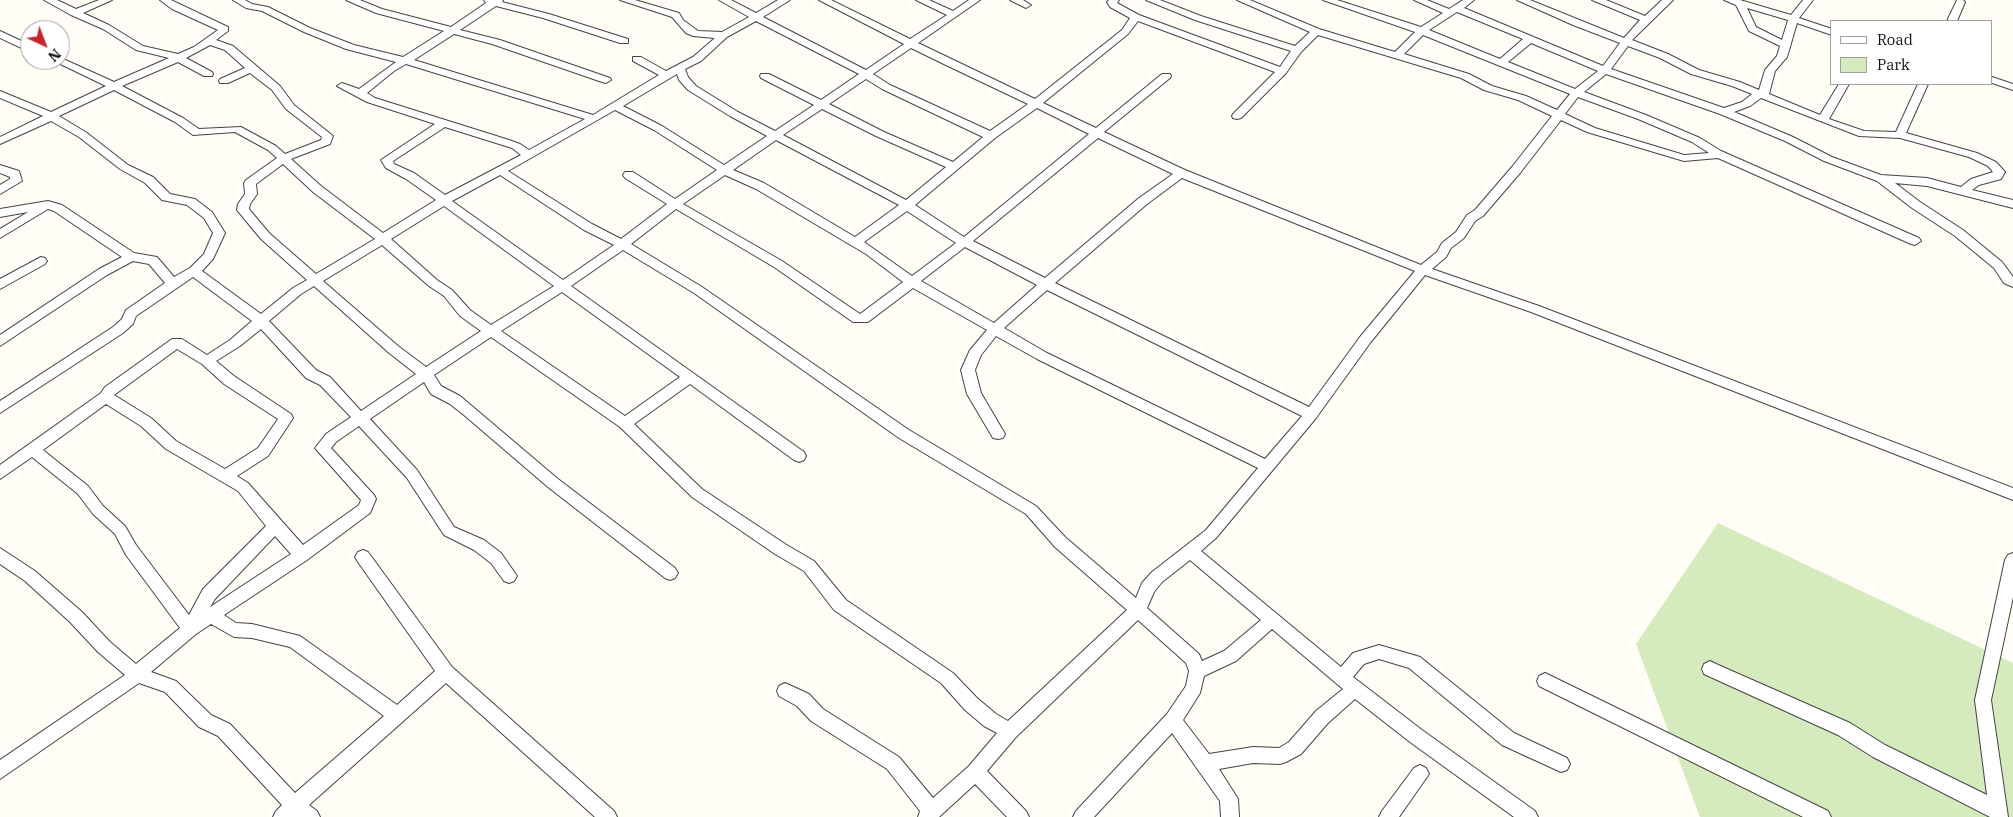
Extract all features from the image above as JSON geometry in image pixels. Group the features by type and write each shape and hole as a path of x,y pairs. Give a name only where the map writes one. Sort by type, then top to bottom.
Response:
{"street":[{"path":"49,0 106,27 140,48 177,58 208,74"},
{"path":"74,13 107,0"},
{"path":"0,141 114,86 198,49 226,29 175,7 165,0"},
{"path":"238,0 249,6 265,9 307,30 350,47 403,60 592,118"},
{"path":"351,0 380,11 452,29 517,49 552,63 606,80"},
{"path":"626,0 676,14 679,21 689,31 696,34 724,35"},
{"path":"724,0 866,74 886,87 991,136"},
{"path":"207,361 235,343 297,291 314,280 443,201 568,134 666,74 697,59 724,35 785,0"},
{"path":"824,0 1097,134 1181,173 1423,270 1535,309 2013,494"},
{"path":"921,0 953,14"},
{"path":"0,770 137,675 155,656 190,629 302,555 366,509 369,499 322,448 331,438 428,375 492,330 600,262 675,204 975,0"},
{"path":"1015,0 1026,5"},
{"path":"1114,0 1112,2 1113,5 1136,17 1282,71"},
{"path":"1151,0 1198,18 1297,50"},
{"path":"1328,0 1422,31 1576,93 1642,117 1696,140 1717,153 1915,241"},
{"path":"1419,0 1452,10 1605,70 1724,112 1828,159 1880,178 1927,182 2013,204"},
{"path":"1396,56 1422,31 1469,0"},
{"path":"1522,0 1664,56 1696,72 1736,84 1823,120 1862,134 1900,135 1973,155 1992,164 1999,172 1997,176 1976,182 1963,191"},
{"path":"1597,0 1648,20"},
{"path":"785,691 803,700 817,715 893,763 929,814 975,772 1010,731 1138,610 1148,588 1157,577 1192,552 1211,534 1311,414 1365,340 1423,270 1442,254 1446,246 1460,235 1471,218 1479,213 1516,170 1576,93 1605,70 1634,32 1668,0"},
{"path":"1724,112 1746,104 1761,95 1770,70 1782,57 1792,19 1808,0"},
{"path":"360,93 403,60 420,52 493,1 624,41"},
{"path":"1246,1 1316,31 1465,76 1488,88 1522,98 1591,130 1650,150 1684,158 1713,156 1717,153"},
{"path":"1734,1 1830,31"},
{"path":"1734,1 1752,29 1785,45"},
{"path":"1952,20 1960,2"},
{"path":"856,242 907,205 991,136 1036,104 1125,32 1136,17"},
{"path":"1237,116 1282,71 1297,50 1316,31"},
{"path":"0,34 20,44"},
{"path":"1502,62 1529,39"},
{"path":"209,42 229,48 251,69 276,88 290,107 328,136 326,142 284,158 251,180 252,194 244,204 243,210 274,245 392,349 428,375 436,390 456,400 553,483 670,574"},
{"path":"637,59 666,74"},
{"path":"70,66 179,120 197,134 237,128 272,148 317,189 448,293 465,312 625,423 697,493 780,549 809,566 840,605 947,678 971,704 990,720 1010,731"},
{"path":"680,68 683,78 692,88 773,136 907,205 946,231 1046,284 1311,414"},
{"path":"224,81 251,69"},
{"path":"765,76 880,134 953,166"},
{"path":"629,175 778,264 858,319 863,319 966,241 1166,76"},
{"path":"1993,80 2013,87"},
{"path":"1823,120 1843,85"},
{"path":"1900,135 1923,85"},
{"path":"342,86 372,100 516,146 528,155"},
{"path":"0,94 51,116 83,135 124,167 149,180 166,197 191,202 208,215 219,233 209,256 194,271 131,313 128,321 118,330 0,408"},
{"path":"615,106 658,128 724,170 760,186 856,242 913,282 994,330 1042,356 1268,466"},
{"path":"443,123 387,160 390,166 410,176 799,456"},
{"path":"0,169 15,174 16,177 16,181 0,190"},
{"path":"500,171 588,227 622,244 706,296 904,434 1031,510 1060,542 1193,659 1197,671 1194,688 1173,720 1082,817"},
{"path":"998,434 974,394 968,370 975,353 994,330 1046,284 1143,201 1181,173"},
{"path":"1880,178 1916,205 1959,233 1998,265 2008,280 2013,283"},
{"path":"0,213 48,205 72,216 99,237 131,257 153,260 172,284"},
{"path":"0,234 48,205"},
{"path":"0,341 103,272 131,257"},
{"path":"0,286 41,261"},
{"path":"194,271 260,322 311,374 325,381 412,474 449,531 479,545 496,558 509,576"},
{"path":"0,473 106,397 110,391 177,342 207,361 230,380 286,418 263,452 225,477"},
{"path":"625,423 690,377"},
{"path":"106,397 146,422 171,444 243,487 302,555"},
{"path":"32,449 83,490 98,510 120,530 131,550 190,629"},
{"path":"190,629 209,594 275,526"},
{"path":"1192,552 1355,689 1416,736 1528,817"},
{"path":"0,554 10,564 30,576 70,611 104,647 137,675 170,686 205,721 224,730 288,812 311,817"},
{"path":"363,556 446,672 608,817"},
{"path":"1999,813 1983,700 2013,560"},
{"path":"211,616 234,630 252,631 294,641 397,715"},
{"path":"1197,671 1230,656 1272,620"},
{"path":"1342,677 1359,658 1379,652 1414,662 1508,739 1562,764"},
{"path":"1710,670 1844,729 1879,751 1999,813"},
{"path":"288,812 446,672"},
{"path":"1545,681 1822,817"},
{"path":"1205,763 1253,756 1280,756 1295,748 1322,717 1355,689"},
{"path":"1173,720 1229,799 1230,817"},
{"path":"975,772 1020,817"},
{"path":"1388,817 1420,774"}],"green space":[{"path":"1718,523 2013,663 2013,817 1700,817 1636,644"}]}
